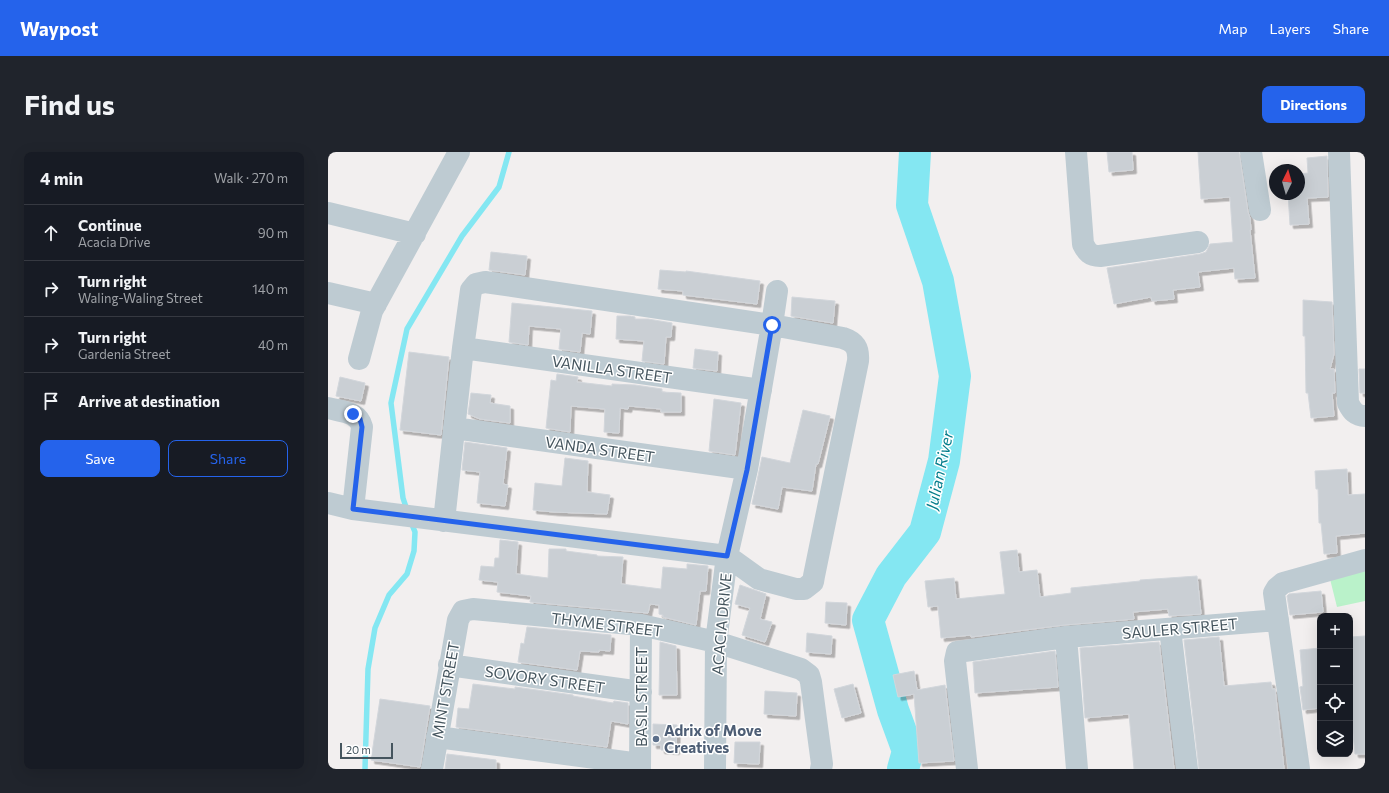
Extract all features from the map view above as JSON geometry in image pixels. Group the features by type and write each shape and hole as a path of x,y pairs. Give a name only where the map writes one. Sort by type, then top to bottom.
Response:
{"street":[{"path":"359,359 372,311 459,152"},
{"path":"1076,152 1083,244 1088,253 1093,256 1100,256 1198,242"},
{"path":"1251,152 1260,210"},
{"path":"1339,152 1348,403 1352,411 1359,416 1365,416"},
{"path":"328,213 414,234"},
{"path":"328,503 353,509 404,516 435,520 727,556 759,578 796,589 804,589 812,582 858,361 859,354 856,346 850,341 772,325 485,282 476,284 470,290 454,428 435,520"},
{"name":"ACACIA DRIVE","path":"716,769 716,642 727,556 747,470 777,291"},
{"path":"328,293 376,304"},
{"name":"VANILLA STREET","path":"463,348 761,390"},
{"path":"328,408 353,414 360,419 362,427 353,509"},
{"name":"VANDA STREET","path":"454,428 747,470"},
{"path":"1299,769 1274,593 1283,583 1365,560"},
{"name":"THYME STREET","path":"463,612 473,609 641,625 716,642 801,669 809,675 811,682 822,764 821,769"},
{"name":"MINT STREET","path":"432,769 458,620 463,612"},
{"name":"SAULER STREET","path":"967,769 955,661 957,652 1066,637 1278,620"},
{"name":"BASIL STREET","path":"640,766 641,625"},
{"path":"1170,629 1187,769"},
{"path":"1066,637 1077,769"},
{"name":"SOVORY STREET","path":"450,665 641,692"},
{"path":"437,737 640,766"}],"green space":[{"path":"1365,570 1365,601 1337,607 1330,579"}],"building":[{"path":"1107,152 1132,152 1133,170 1109,172"},
{"path":"1198,152 1239,152 1250,218 1255,278 1235,279 1234,268 1198,272 1200,287 1173,290 1174,299 1152,301 1151,297 1114,304 1107,268 1200,254 1206,252 1210,244 1233,242 1230,197 1201,199"},
{"path":"1327,156 1328,197 1307,198 1309,224 1290,225 1288,200 1305,200 1305,173 1308,173 1307,158"},
{"path":"491,252 527,256 525,275 489,270"},
{"path":"660,270 686,271 760,281 757,304 683,295 683,291 658,289"},
{"path":"792,297 835,301 833,323 791,316"},
{"path":"1303,300 1332,302 1334,354 1330,369 1334,369 1335,393 1332,393 1334,416 1311,418 1308,393 1306,393"},
{"path":"512,303 592,311 590,334 582,333 580,352 559,349 561,329 529,326 528,345 509,342"},
{"path":"617,316 630,316 635,317 635,319 648,319 672,323 671,337 666,337 664,364 642,361 644,341 616,339"},
{"path":"695,349 718,352 717,371 693,368"},
{"path":"409,352 449,357 441,435 400,430"},
{"path":"1359,369 1365,369 1365,393 1360,393"},
{"path":"557,374 578,377 577,382 612,386 612,384 635,385 662,389 662,392 681,393 681,412 661,412 661,409 629,406 628,409 620,408 619,433 604,432 605,409 571,406 570,432 546,428 551,380 556,381"},
{"path":"340,377 365,383 361,401 336,396"},
{"path":"471,393 491,395 490,403 510,406 510,423 480,419 468,414"},
{"path":"714,399 741,403 735,455 709,451"},
{"path":"803,410 830,416 818,464 816,464 812,491 782,487 778,509 752,504 762,457 790,463"},
{"path":"465,442 507,448 503,484 508,485 505,506 477,503 480,472 462,470"},
{"path":"565,458 588,461 587,492 610,495 607,514 533,510 535,483 562,486"},
{"path":"1347,469 1348,495 1365,494 1365,533 1336,536 1337,553 1324,554 1321,523 1319,523 1318,489 1316,489 1315,471"},
{"path":"500,540 518,542 516,574 548,578 549,549 566,549 566,551 597,556 623,557 621,584 661,589 663,567 687,569 687,564 708,566 706,591 700,591 696,625 663,617 663,615 659,614 659,605 650,604 648,613 530,602 531,596 497,592 498,582 479,580 481,566 494,567 495,558 499,558"},
{"path":"1017,550 1019,572 1037,570 1040,597 1071,593 1071,588 1140,580 1197,576 1201,614 1169,616 1168,609 1133,612 1134,619 1064,625 971,637 971,635 941,638 938,606 928,607 925,581 954,578 956,599 1005,594 1000,552"},
{"path":"740,585 766,594 760,619 772,622 765,642 742,635 750,608 735,604"},
{"path":"1321,591 1323,612 1290,615 1287,596 1289,594"},
{"path":"826,602 847,603 846,625 825,623"},
{"path":"527,627 611,635 610,651 580,651 577,670 518,662 521,643 524,644"},
{"path":"807,633 832,636 831,654 806,652"},
{"path":"1365,636 1365,754 1355,754 1353,734 1353,637"},
{"path":"1219,637 1224,686 1271,682 1272,689 1275,689 1284,769 1199,769 1184,640"},
{"path":"660,642 676,646 677,695 659,695"},
{"path":"1159,642 1174,769 1134,769 1129,714 1085,718 1080,648"},
{"path":"1317,648 1317,708 1303,710 1300,687 1303,686 1300,650"},
{"path":"1055,651 1058,687 975,693 973,662"},
{"path":"914,671 917,690 945,685 954,761 919,763 914,694 898,697 893,675"},
{"path":"473,684 515,689 515,687 573,695 613,703 614,701 628,703 628,724 611,721 607,747 456,727 458,708 469,709"},
{"path":"853,684 861,713 842,718 834,689"},
{"path":"765,691 797,693 796,716 764,714"},
{"path":"380,699 430,706 420,767 371,760"},
{"path":"653,724 677,725 676,751 661,750 661,745 653,745"},
{"path":"735,742 760,742 759,764 734,763"},
{"path":"447,754 496,760 496,769 445,769"}],"waterway":[{"path":"407,510 403,498 391,403 407,329 462,236 499,187 509,152"},
{"name":"Julian River","path":"903,769 908,751 893,710 868,620 891,576 925,532 944,461 955,376 938,281 912,205 915,152"},
{"path":"365,769 368,669 375,628 389,595 407,574 414,551 415,532 411,522"}],"place":[{"name":"Adrix of Move Creatives","path":"656,739"}],"route":[{"path":"353,414 360,419 362,427 353,509 727,556 747,470 772,325"}]}
